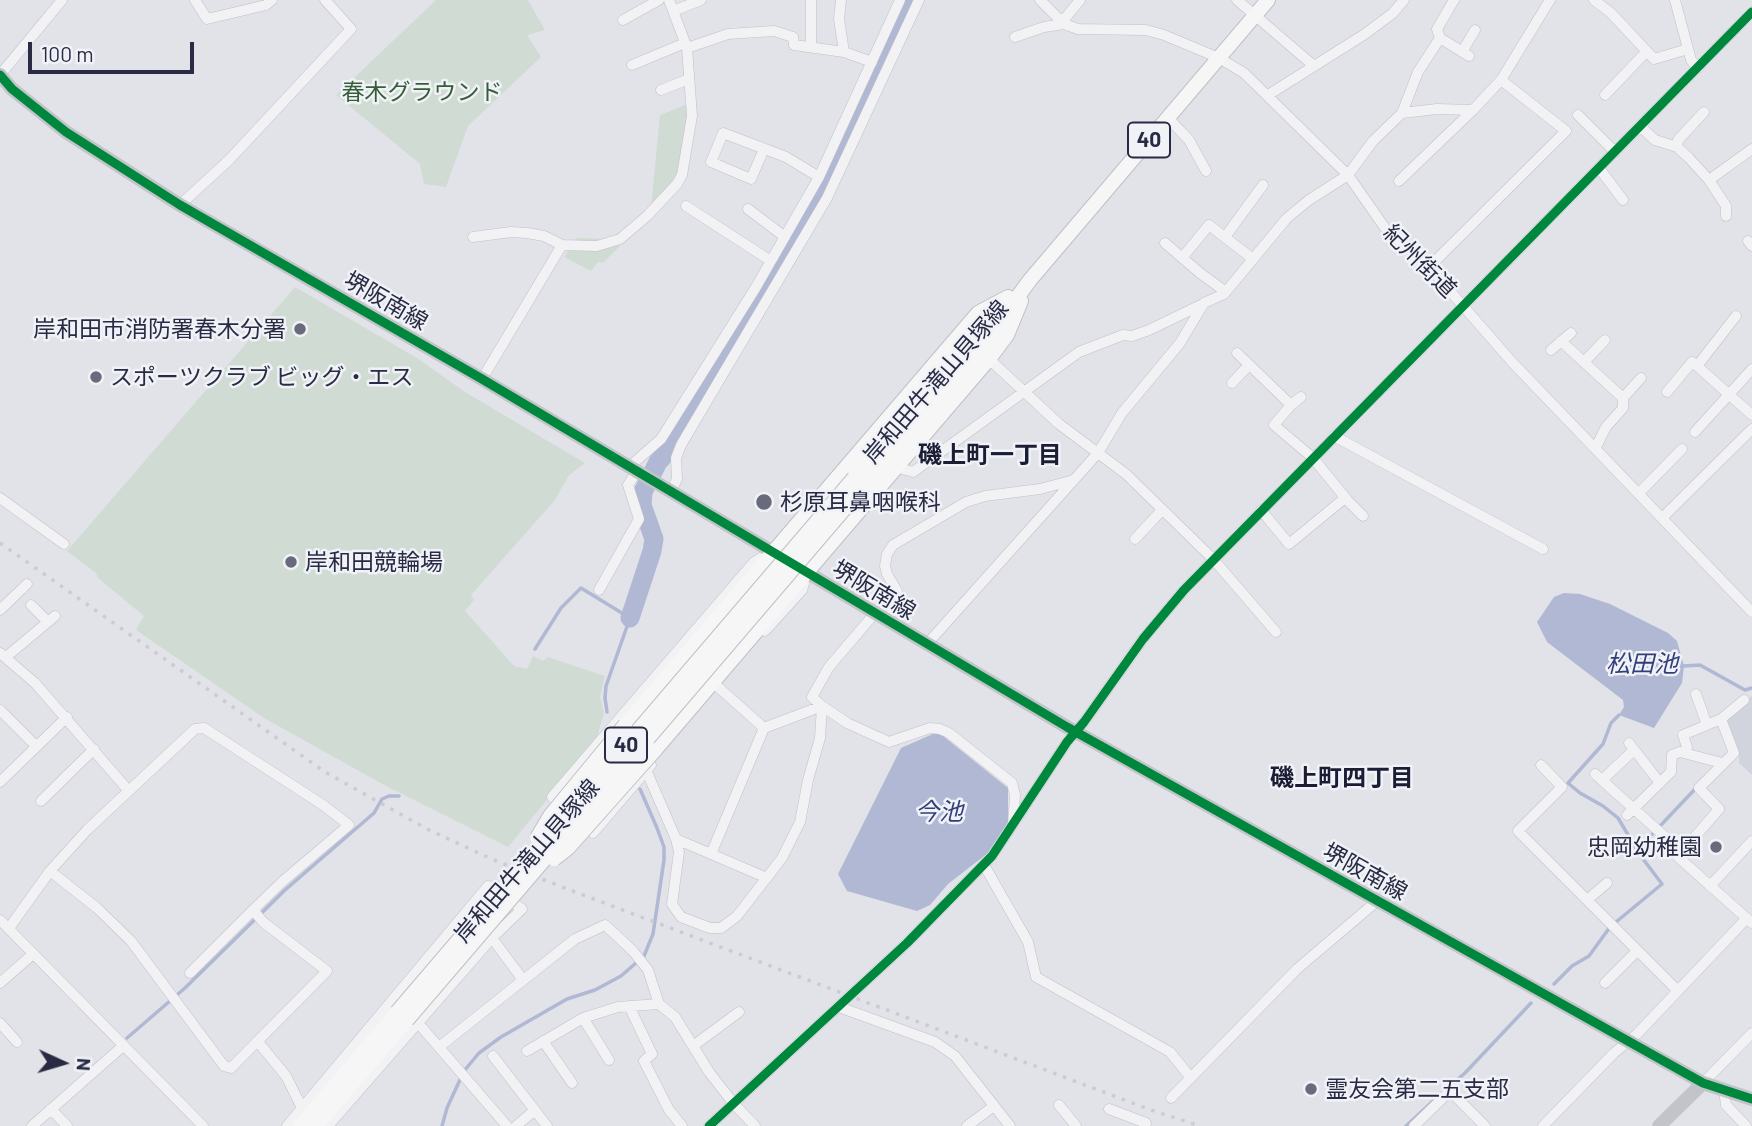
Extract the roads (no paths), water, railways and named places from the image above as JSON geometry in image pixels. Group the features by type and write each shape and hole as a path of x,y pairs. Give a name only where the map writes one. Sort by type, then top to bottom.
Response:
{"main road":[{"name":"岸和田牛滝山貝塚線","path":"859,482 972,358 1030,280 1268,0"},
{"name":"堺阪南線","path":"0,75 12,89 66,132 180,205 482,379 1076,732 1703,1083 1752,1100"},
{"name":"岸和田牛滝山貝塚線","path":"316,1126 519,881 859,482 1008,297 1030,280"},
{"path":"519,881 568,848 989,359 1007,335 1030,280"},
{"path":"519,881 550,817 625,725 978,313 1008,297"},
{"name":"岸和田牛滝山貝塚線","path":"300,1126 408,1018"},
{"path":"1659,1126 1703,1083"}],"street":[{"path":"0,75 62,0"},
{"path":"195,0 207,19 266,5 272,0"},
{"path":"180,205 229,160 351,29 325,0"},
{"path":"623,20 659,0"},
{"path":"473,237 511,232 527,233 544,236 562,246 597,246 620,239 647,216 677,184 682,174 692,116 686,46 669,0"},
{"path":"673,11 701,0"},
{"path":"811,0 811,47"},
{"path":"841,0 839,19 844,52"},
{"path":"606,586 630,547 639,519 628,485 635,470 661,439 757,287 819,177 900,0"},
{"path":"668,490 677,479 676,458 681,445 827,198 919,0"},
{"path":"1040,0 1063,23"},
{"path":"1015,37 1063,23 1080,0"},
{"path":"1237,0 1314,66"},
{"path":"1268,95 1365,34 1393,13 1404,0"},
{"path":"1454,0 1437,29 1440,38 1466,54 1475,30"},
{"path":"1399,180 1501,80 1550,0"},
{"path":"1594,0 1611,13 1654,59 1688,48"},
{"path":"1675,0 1691,60 1698,68"},
{"path":"709,1126 907,943 984,865 1143,639 1213,559 1752,12"},
{"name":"紀州街道","path":"1063,23 1078,29 1146,30 1219,58 1244,73 1348,175 1385,228 1429,267 1513,362 1752,612"},
{"path":"632,65 728,34 754,31 774,31 793,37 794,45 844,52 872,62"},
{"path":"897,467 912,472 1079,352 1123,335 1132,336 1149,330 1226,292 1287,218 1348,175 1373,141 1402,113 1418,72 1440,38"},
{"path":"1605,95 1647,51"},
{"path":"661,90 689,79"},
{"path":"1429,267 1566,131 1501,80"},
{"path":"1402,113 1437,109 1473,110"},
{"path":"1677,147 1678,140 1704,112"},
{"path":"1577,115 1615,152"},
{"path":"1168,118 1189,140 1206,171"},
{"path":"1640,126 1655,140 1677,147 1709,180 1726,206 1726,216"},
{"path":"764,149 751,179 711,162 723,133 786,157 819,177"},
{"path":"1709,180 1752,149"},
{"path":"1599,168 1623,200"},
{"path":"1225,237 1263,185"},
{"path":"686,206 771,261"},
{"path":"748,209 785,237"},
{"path":"1182,258 1209,225 1253,259"},
{"path":"1166,243 1226,292"},
{"path":"482,379 562,246"},
{"path":"757,287 769,295"},
{"path":"927,644 1098,453 1122,413 1187,334 1204,303"},
{"path":"1697,366 1736,316"},
{"path":"1551,350 1571,333"},
{"path":"1584,362 1605,340"},
{"path":"1561,341 1623,398"},
{"path":"1237,354 1291,405"},
{"path":"989,359 1059,425 1126,474 1213,559 1276,632"},
{"path":"1667,392 1692,362 1752,415"},
{"path":"1232,383 1249,365"},
{"path":"1695,432 1752,369"},
{"path":"1596,447 1606,427 1623,408 1623,398 1641,378"},
{"path":"1301,397 1274,425 1313,458 1363,516"},
{"path":"1662,518 1752,429"},
{"path":"1334,436 1543,549"},
{"path":"1639,493 1682,449"},
{"path":"1013,824 1015,795 1012,783 949,733 930,728 889,742 847,723 811,697 829,667 898,600 897,591 885,566 887,554 893,545 966,502 1074,480"},
{"path":"0,498 64,544"},
{"path":"1261,510 1289,544 1345,498"},
{"path":"1135,539 1162,510"},
{"path":"772,552 754,562 552,797 593,833 802,590 807,573"},
{"path":"0,610 27,584"},
{"path":"32,605 52,619 3,655 35,683 67,717 128,790"},
{"path":"718,687 764,728"},
{"path":"1696,694 1707,725"},
{"path":"1685,753 1683,735 1721,719 1744,700"},
{"path":"646,770 679,852 672,904 681,917 710,928 721,928 737,916 782,858 800,822 820,738 822,706"},
{"path":"711,854 764,728 822,706"},
{"path":"0,710 36,746"},
{"path":"0,782 67,717"},
{"path":"1543,1126 1637,1034 1676,990 1750,920 1678,857 1719,809 1699,788 1734,753 1721,719"},
{"path":"9,928 50,871 87,830 195,729 204,728 323,805 349,825 283,881 190,973"},
{"path":"1660,783 1632,746 1599,777 1630,812 1682,852"},
{"path":"41,801 93,749"},
{"path":"1630,812 1671,772 1672,755 1680,752 1723,763"},
{"path":"0,764 9,772"},
{"path":"1541,765 1562,786 1518,831 1676,990"},
{"path":"676,839 767,878"},
{"path":"1710,886 1752,841"},
{"path":"984,865 1028,942 1036,977 1170,1052 1191,1078"},
{"path":"50,871 97,908 131,941 224,1066 231,1068 327,971 263,922 253,910"},
{"path":"1587,900 1607,884"},
{"path":"287,1126 488,886 523,909 408,1018 328,1126"},
{"path":"1171,1098 1297,970 1377,901"},
{"path":"0,920 203,1126"},
{"path":"439,1047 575,939 605,925 633,951 648,970 659,1004 675,1017 709,1072 755,1126"},
{"path":"455,926 483,949"},
{"path":"492,938 523,980"},
{"path":"1605,983 1637,951"},
{"path":"0,983 33,954"},
{"path":"527,1051 583,1018 618,1007 659,1004"},
{"path":"629,1006 652,1054 644,1061 669,1110 681,1126"},
{"path":"839,1007 935,1042 956,1056 1010,1126"},
{"path":"693,1046 739,1012"},
{"path":"408,1018 439,1047 507,1126"},
{"path":"583,1018 609,1060"},
{"path":"0,1023 18,1042"},
{"path":"1703,1083 1752,1032"},
{"path":"543,1041 572,1083"},
{"path":"258,1042 286,1076 302,1108"},
{"path":"32,1126 123,1046"},
{"path":"493,1056 547,1126"},
{"path":"1724,1090 1726,1105 1746,1126"},
{"path":"1414,1126 1447,1094 1454,1095 1485,1126"},
{"path":"1059,1105 1076,1126"},
{"path":"967,1126 994,1106"},
{"path":"51,1109 64,1125"},
{"path":"1109,1109 1146,1123 1144,1126"},
{"path":"516,1126 535,1111"}],"water":[{"name":"松田池","path":"1564,593 1580,594 1610,604 1668,633 1677,641 1684,666 1682,683 1654,728 1619,715 1624,707 1623,700 1547,642 1537,622 1554,597"},
{"name":"今池","path":"935,733 943,736 1008,788 1008,823 988,853 948,884 930,905 917,911 847,891 838,874 901,748"}],"waterway":[{"path":"630,618 654,539 642,505 643,492 658,462 668,451 816,201 908,0"},
{"path":"535,649 561,608 581,588 630,618 606,686 607,712"},
{"path":"1684,666 1700,665 1745,690 1752,688"},
{"path":"1616,922 1662,884 1640,855 1618,818 1568,783 1603,744 1611,723 1619,715"},
{"path":"1660,826 1697,787"},
{"path":"442,1126 464,1071 479,1053 501,1037 567,999 595,990 621,976 644,956 653,934 664,847 640,789"},
{"path":"127,1038 185,988 285,890 374,813 382,799 399,796"},
{"path":"1636,847 1655,832"},
{"path":"1554,984 1572,966 1589,956 1610,927"},
{"path":"1444,1091 1465,1073 1531,1003"},
{"path":"1406,1126 1433,1101"}],"railway":[{"path":"0,543 325,772 429,830 562,887 1151,1110 1200,1126"}],"place":[{"name":"岸和田市消防署春木分署","path":"300,329"},
{"name":"スポーツクラブ ビッグ・エス","path":"96,377"},
{"name":"杉原耳鼻咽喉科","path":"764,502"},
{"name":"岸和田競輪場","path":"291,562"},
{"name":"忠岡幼稚園","path":"1716,847"},
{"name":"霊友会第二五支部","path":"1311,1089"}],"district":[{"name":"磯上町一丁目","path":"990,455"},
{"name":"磯上町四丁目","path":"1342,778"}],"park label":[{"name":"春木グラウンド","path":"422,92"}]}
